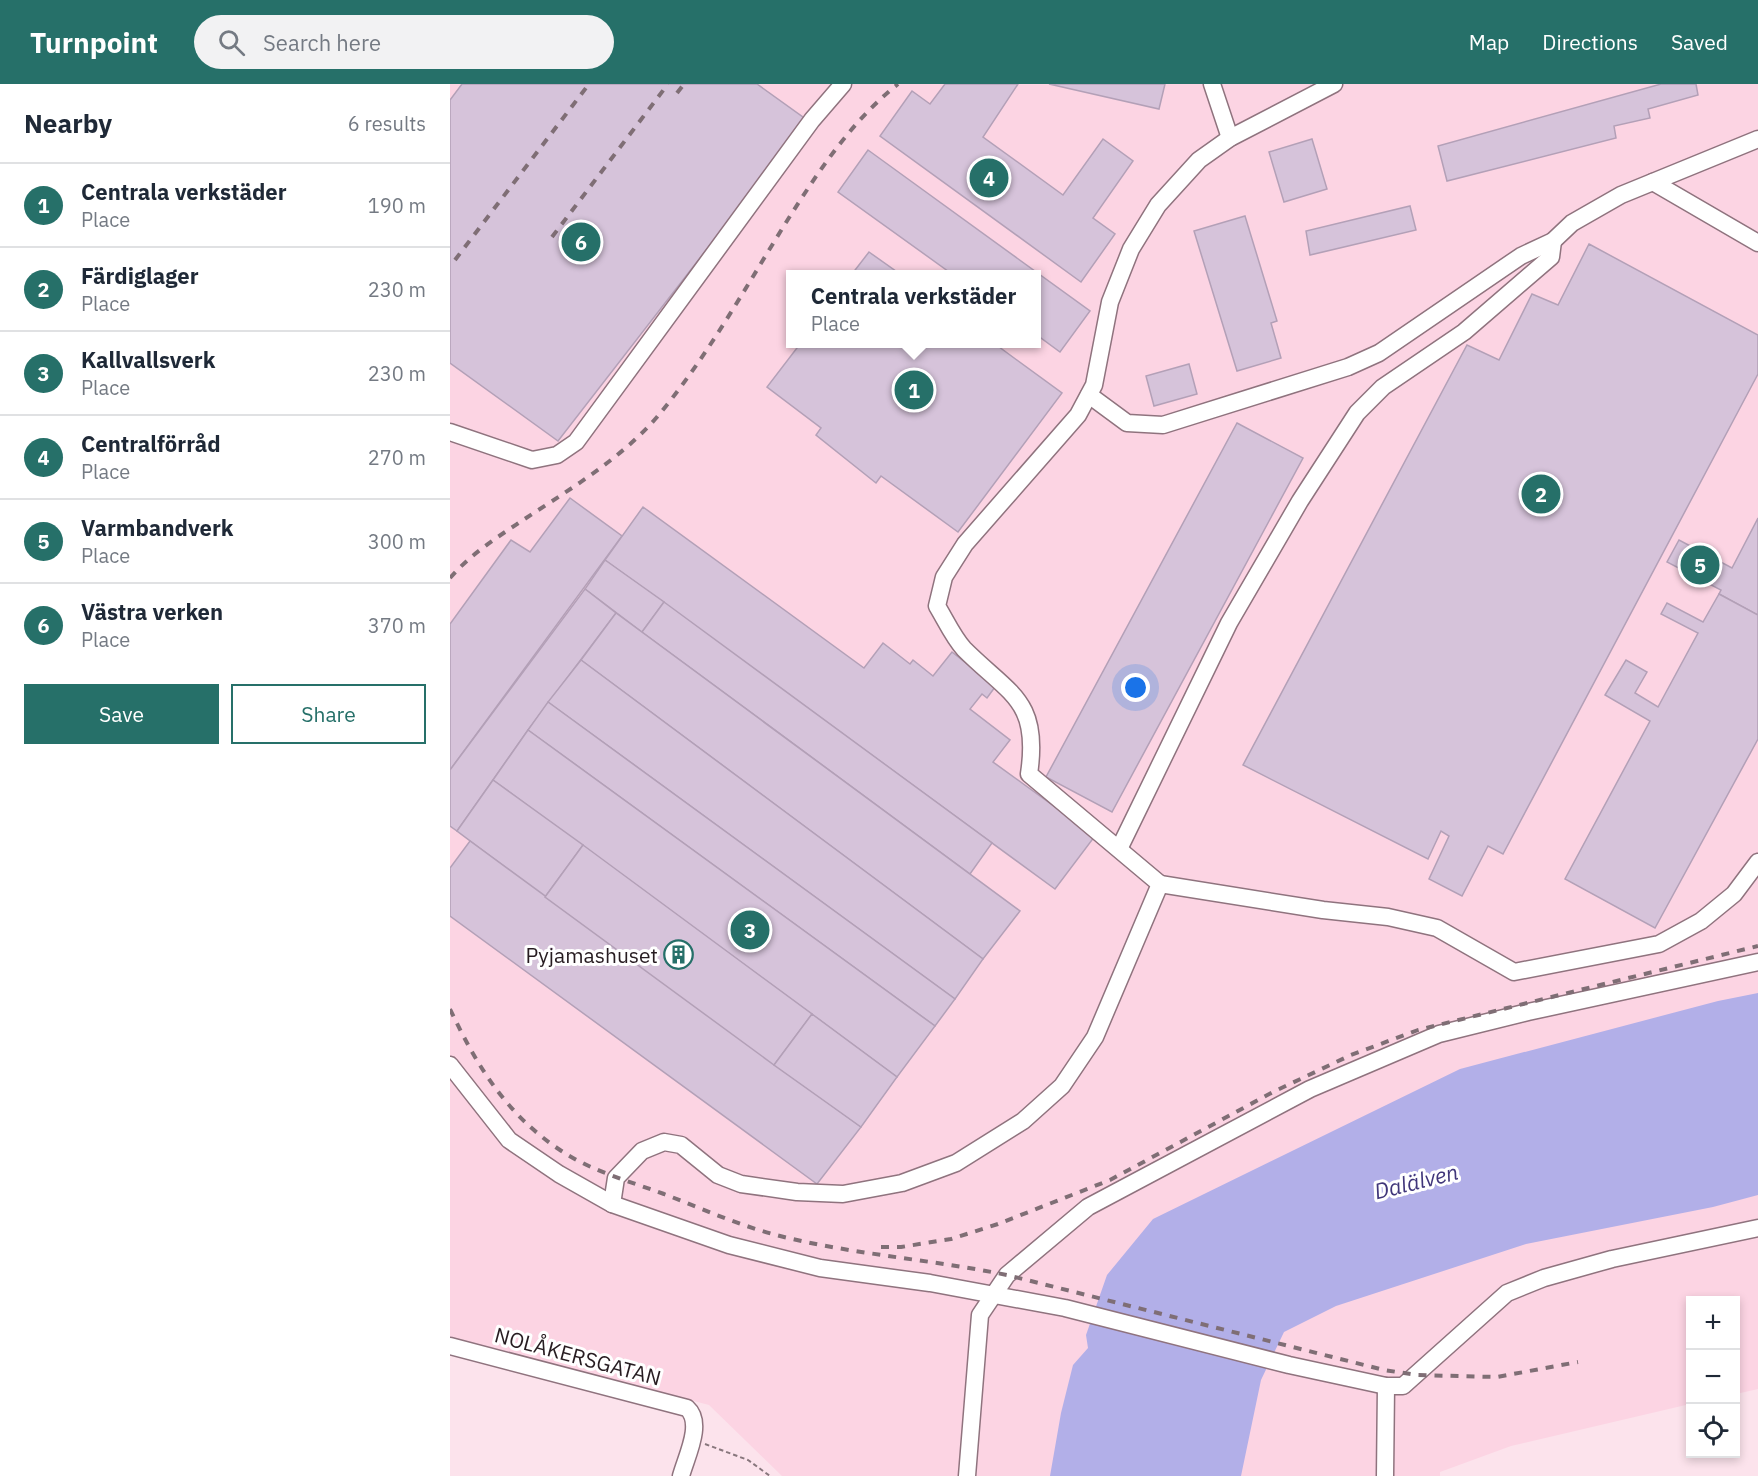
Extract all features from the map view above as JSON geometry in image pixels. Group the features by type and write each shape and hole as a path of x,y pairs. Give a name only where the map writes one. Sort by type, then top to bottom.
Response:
{"street":[{"path":"450,432 532,460 557,455 576,442 812,120 843,84"},
{"path":"1212,84 1230,138"},
{"path":"1334,84 1230,138 1199,160 1158,205 1131,249 1110,302 1094,385 1078,415 965,544 944,577 937,606 962,647 1002,681 1030,720 1033,744 1029,774 1160,884 1323,910 1388,917 1437,928 1515,972 1659,944 1701,921 1726,900 1758,862"},
{"path":"1089,395 1126,423 1163,424 1348,367 1379,353 1521,256 1553,241 1572,223 1622,195 1758,139"},
{"path":"1653,182 1758,243"},
{"path":"1119,849 1229,623 1300,501 1357,413 1383,387 1464,332 1551,257 1553,241"},
{"path":"612,1204 616,1178 642,1151 664,1142 681,1145 718,1174 741,1184 797,1192 843,1194 902,1183 956,1163 1023,1121 1062,1086 1095,1037 1160,884"},
{"path":"968,1476 980,1314 1007,1275 1088,1207 1310,1089 1439,1034 1528,1012 1758,962"},
{"path":"450,1065 509,1140 612,1204 729,1245 820,1268 993,1294 1065,1308 1288,1365 1386,1386 1403,1386 1507,1293 1544,1278 1612,1259 1758,1227"},
{"name":"NOLÅKERSGATAN","path":"450,1346 687,1407 693,1413 695,1424 691,1439"},
{"path":"1385,1476 1386,1386"},
{"path":"681,1476 691,1439"}],"path":[{"path":"691,1439 748,1460 770,1476"}],"shaded area":[{"path":"450,84 1758,84 1758,1389 1740,1393 1740,1296 1686,1296 1686,1405 1511,1446 1440,1472 1440,1476 782,1476 709,1405 450,1338"}],"water":[{"name":"Dalälven","path":"1758,993 1758,1195 1713,1207 1526,1244 1336,1306 1284,1332 1261,1380 1241,1476 1050,1476 1061,1413 1073,1365 1088,1348 1086,1335 1107,1275 1153,1219 1460,1069 1718,1001"}],"building":[{"path":"462,84 757,84 807,120 558,441 450,363 450,100"},
{"path":"945,84 1018,84 983,137 1063,195 1103,139 1133,161 1093,218 1115,234 1081,282 880,136 912,91 930,104"},
{"path":"1049,84 1165,84 1159,109"},
{"path":"1661,84 1696,84 1698,95 1648,109 1650,118 1614,126 1616,138 1447,181 1438,146"},
{"path":"1312,139 1327,189 1284,202 1269,152"},
{"path":"868,150 1033,270 946,270 838,192"},
{"path":"1410,206 1416,230 1310,255 1306,231"},
{"path":"1245,216 1277,321 1271,323 1281,358 1237,371 1194,231"},
{"path":"1589,244 1758,335 1758,374 1503,854 1488,846 1462,896 1429,879 1449,836 1441,831 1428,859 1243,765 1467,345 1499,360 1532,294 1558,305"},
{"path":"869,252 894,270 855,270"},
{"path":"1041,275 1090,311 1060,352 1041,338"},
{"path":"797,348 1000,348 1062,393 958,532 881,476 876,483 816,435 821,428 767,387"},
{"path":"1189,364 1197,394 1154,406 1146,376"},
{"path":"1237,423 1303,458 1112,812 1046,777"},
{"path":"570,498 622,536 450,770 450,624 511,540 530,552"},
{"path":"643,507 864,668 883,643 910,664 913,660 933,676 952,652 991,683 995,687 987,698 982,694 970,709 1010,740 993,762 1095,836 1055,889 605,560"},
{"path":"1758,518 1758,615 1719,594 1721,590 1667,562 1679,540 1732,568"},
{"path":"605,560 664,602 642,632 585,589"},
{"path":"585,589 616,613 528,730 457,831 450,826 450,770"},
{"path":"1719,594 1758,615 1758,739 1655,928 1565,879 1650,721 1605,695 1626,660 1647,672 1635,693 1658,707 1698,633 1661,614 1667,603 1703,622"},
{"path":"664,602 992,843 970,874 642,632"},
{"path":"616,613 1020,911 983,959 581,660"},
{"path":"581,660 983,959 955,999 548,702"},
{"path":"548,702 955,999 935,1026 528,730"},
{"path":"528,730 935,1026 897,1077 493,780"},
{"path":"493,780 583,845 545,897 457,831"},
{"path":"470,841 861,1127 817,1184 450,916 450,868"},
{"name":"Pyjamashuset","path":"583,845 812,1014 774,1065 545,897"},
{"path":"812,1014 897,1077 861,1127 774,1065"}],"railway":[{"path":"455,260 589,84"},
{"path":"552,237 668,84"},
{"path":"677,93 684,84"},
{"path":"450,578 490,542 609,462 657,417 694,369 827,161 867,112 898,84"},
{"path":"881,1247 901,1247 951,1239 998,1224 1110,1180 1273,1092 1351,1055 1418,1030 1758,946"},
{"path":"450,1009 482,1069 509,1105 524,1121 560,1150 597,1170 756,1229 842,1249 1007,1275 1384,1370 1417,1375 1497,1377 1578,1362"}],"place":[{"name":"Centralförråd","path":"989,178"},
{"name":"Västra verken","path":"581,242"},
{"name":"Centrala verkstäder","path":"914,390"},
{"name":"Färdiglager","path":"1541,494"},
{"name":"Varmbandverk","path":"1700,565"},
{"name":"Kallvallsverk","path":"750,930"},
{"name":"Pyjamashuset","path":"679,955"}]}
